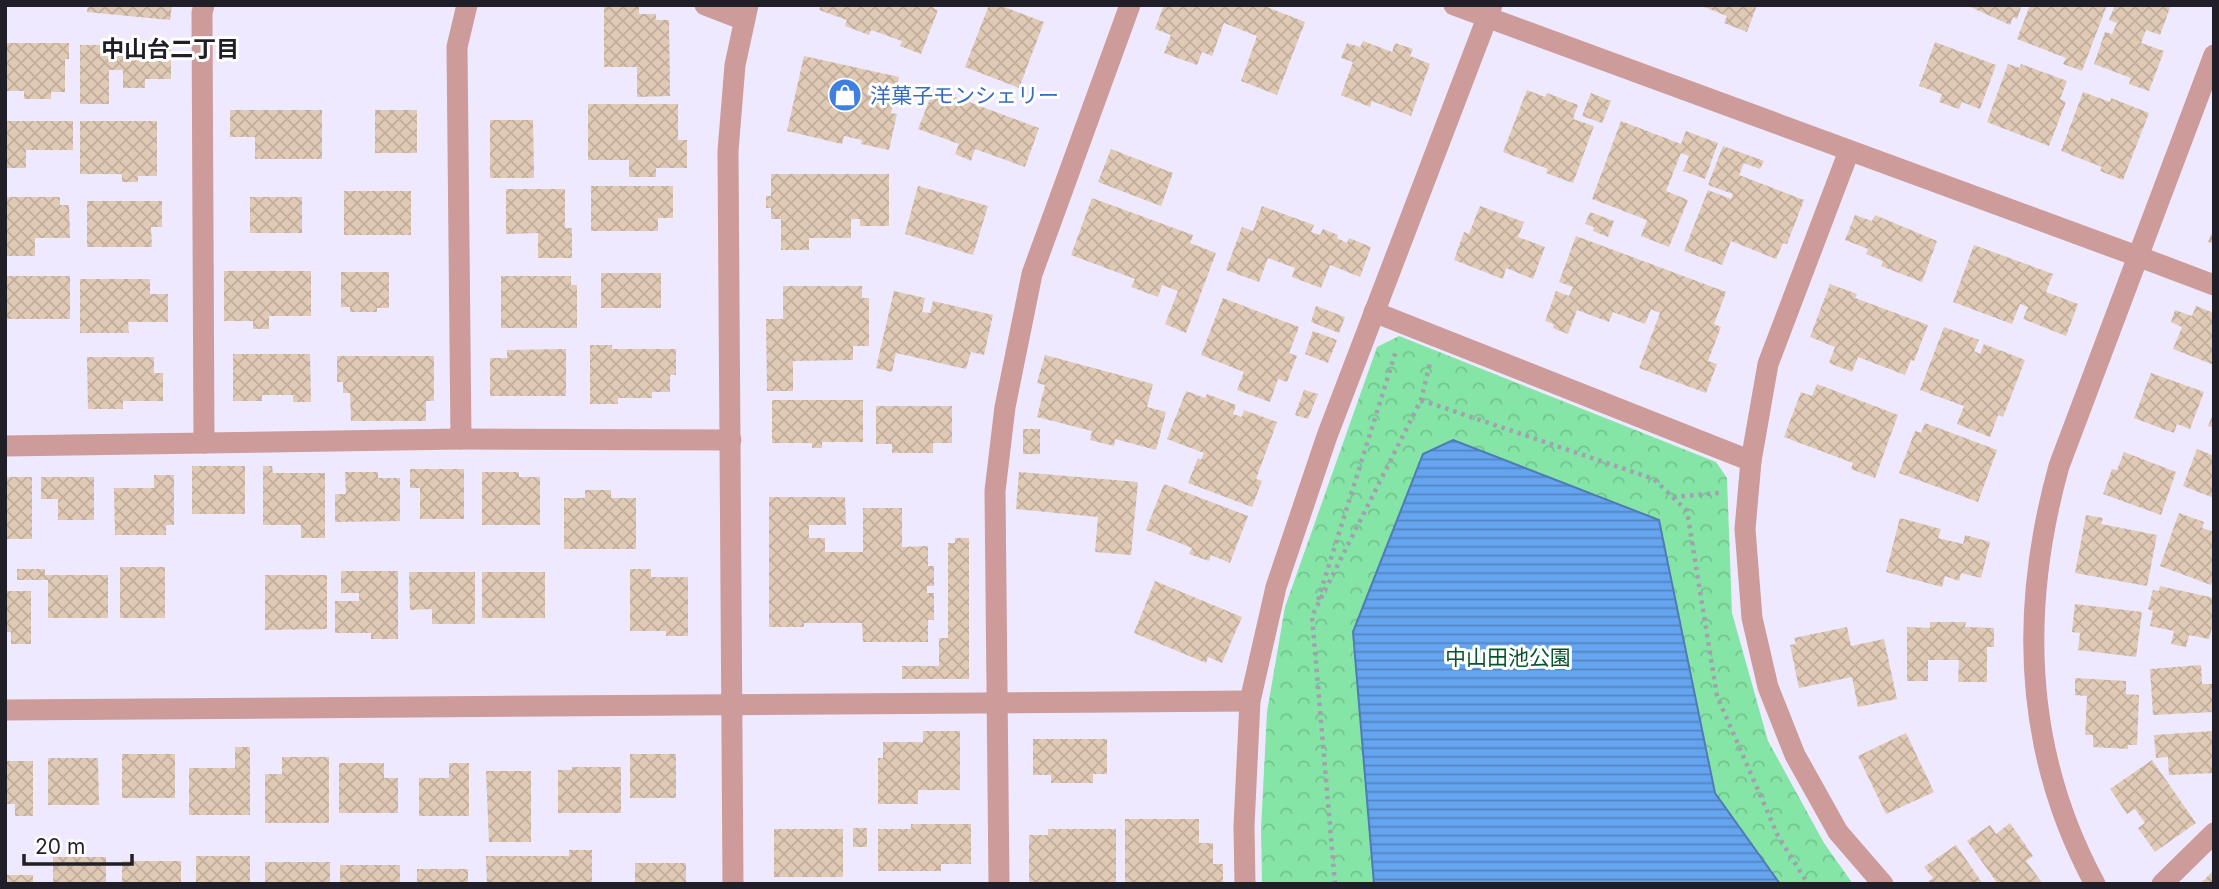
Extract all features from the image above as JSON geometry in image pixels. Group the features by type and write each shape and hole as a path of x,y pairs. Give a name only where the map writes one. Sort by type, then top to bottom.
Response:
{"street":[{"path":"204,5 204,443"},
{"path":"461,439 457,47 467,5"},
{"path":"705,5 746,13 735,65 728,151 733,884"},
{"path":"999,884 995,491 1005,407 1032,274 1130,5"},
{"path":"1454,5 1490,12 1849,151 2214,285"},
{"path":"1245,884 1244,826 1250,701 1276,587 1327,436 1490,12"},
{"path":"2095,884 2061,809 2049,768 2035,684 2034,599 2046,515 2059,466 2214,55"},
{"path":"1849,151 1768,364 1751,461 1745,528 1752,618 1768,687 1795,755 1838,832 1883,884"},
{"path":"1374,312 1751,461"},
{"path":"5,446 461,439 731,440"},
{"path":"5,710 998,705 1250,701"},
{"path":"2162,884 2214,834"}],"path":[{"path":"1335,884 1312,616 1404,324"},
{"path":"1314,612 1421,400 1654,479 1687,511 1717,696 1778,836 1808,884"},
{"path":"1673,497 1748,490"}],"green space":[{"name":"中山田池公園","path":"1399,336 1716,462 1727,478 1732,613 1768,741 1824,843 1853,884 1262,884 1261,829 1267,712 1285,607 1377,347"}],"water":[{"path":"1453,440 1659,520 1715,793 1780,884 1374,884 1353,632 1423,454"}],"building":[{"path":"88,5 172,5 170,20 87,12"},
{"path":"604,5 639,5 639,14 656,14 656,20 669,20 670,96 637,97 637,67 604,67"},
{"path":"821,5 934,5 933,8 938,10 921,54 900,46 902,41 871,30 869,35 845,26 847,20 819,10"},
{"path":"989,5 999,5 1044,22 1019,88 965,67"},
{"path":"1164,5 1262,5 1305,22 1277,95 1241,81 1257,36 1224,23 1212,56 1202,52 1197,65 1164,53 1171,35 1155,29"},
{"path":"1699,5 1757,5 1747,32 1724,23 1727,16"},
{"path":"1966,5 2022,5 2017,19 2013,17 2010,25"},
{"path":"2030,5 2107,5 2082,71 2063,64 2066,58 2017,39"},
{"path":"2115,5 2171,5 2160,35 2146,30 2141,43 2164,51 2149,91 2129,84 2131,78 2094,64 2105,32 2112,34 2117,23 2109,20"},
{"path":"1363,41 1392,52 1395,43 1413,49 1410,56 1430,64 1411,116 1372,101 1370,107 1341,95 1353,62 1341,58 1347,43 1360,47"},
{"path":"1935,42 1996,65 1980,109 1962,102 1959,109 1939,102 1942,94 1919,86"},
{"path":"5,43 69,43 69,59 65,59 65,92 51,92 51,99 24,99 24,91 5,91"},
{"path":"80,45 150,45 150,49 171,49 171,79 145,79 145,88 123,88 123,70 109,70 109,104 80,104"},
{"name":"洋菓子モンシェリー","path":"804,56 899,77 891,113 897,114 889,150 861,144 862,140 844,136 842,144 787,131"},
{"path":"2008,64 2020,68 2021,64 2067,81 2060,99 2066,102 2049,146 1987,122"},
{"path":"934,89 1039,128 1025,167 975,149 971,161 955,154 959,144 918,129"},
{"path":"1527,90 1545,97 1547,93 1578,105 1573,119 1594,126 1573,183 1546,173 1548,169 1503,152"},
{"path":"2083,92 2110,102 2111,98 2149,113 2123,180 2100,171 2102,167 2061,151"},
{"path":"1591,93 1611,101 1602,123 1582,116"},
{"path":"588,104 678,104 678,140 687,140 687,168 656,168 656,177 629,177 629,160 588,160"},
{"path":"230,110 322,110 322,159 255,159 255,137 230,137"},
{"path":"375,110 417,110 417,153 375,153"},
{"path":"490,120 533,120 534,178 490,178"},
{"path":"5,121 73,121 73,150 26,150 26,168 5,168"},
{"path":"80,121 157,121 157,176 138,176 138,182 122,182 122,174 80,174"},
{"path":"1621,121 1681,144 1686,131 1718,143 1705,179 1683,171 1689,156 1681,153 1666,191 1688,200 1669,247 1641,236 1647,220 1592,199"},
{"path":"1723,146 1764,161 1760,169 1744,163 1739,175 1804,200 1787,244 1783,243 1776,259 1731,241 1722,265 1684,251 1708,190 1731,199 1733,194 1708,185"},
{"path":"1111,149 1173,173 1161,206 1098,182"},
{"path":"771,174 889,174 889,226 860,226 860,219 851,219 851,238 809,238 809,250 781,250 781,219 771,219 771,208 766,208 766,196 771,196"},
{"path":"591,186 673,186 673,218 658,218 658,231 591,231"},
{"path":"918,186 988,206 973,255 905,234"},
{"path":"506,189 565,189 565,228 572,228 572,258 538,258 538,233 506,234"},
{"path":"344,191 411,191 411,235 344,235"},
{"path":"5,197 60,197 60,205 69,205 70,238 35,238 35,256 5,256"},
{"path":"250,197 302,197 302,233 250,233"},
{"path":"1092,198 1193,235 1190,243 1216,253 1186,333 1165,324 1178,291 1162,285 1158,297 1131,287 1135,279 1071,255"},
{"path":"87,201 162,201 162,227 151,227 152,247 87,247"},
{"path":"1262,206 1314,225 1311,232 1320,235 1323,229 1338,235 1337,238 1347,243 1349,238 1371,247 1360,277 1330,265 1321,288 1292,277 1295,268 1268,258 1259,282 1226,270 1242,227 1253,231"},
{"path":"1480,206 1524,222 1518,237 1545,247 1533,279 1506,268 1503,279 1454,260 1464,232 1469,234"},
{"path":"1590,212 1614,221 1608,237 1593,231 1594,227 1585,224"},
{"path":"1855,215 1872,221 1875,215 1937,241 1922,282 1881,266 1883,261 1866,254 1868,249 1845,240"},
{"path":"2214,228 2214,244 2208,242"},
{"path":"1576,236 1726,292 1714,324 1721,327 1708,361 1717,364 1706,393 1639,368 1660,313 1651,309 1645,324 1613,312 1609,322 1577,310 1568,334 1553,328 1554,324 1545,321 1556,291 1569,296 1573,287 1559,282"},
{"path":"1974,245 2053,274 2046,292 2078,304 2066,336 2023,319 2028,307 2020,304 2012,324 1953,302"},
{"path":"224,271 311,271 311,316 269,316 269,329 253,329 253,321 224,321"},
{"path":"341,272 389,272 389,308 377,308 377,312 350,312 350,307 341,307"},
{"path":"601,273 661,273 661,308 601,308"},
{"path":"5,276 70,276 70,319 5,319"},
{"path":"501,276 571,276 571,285 577,285 577,328 501,328"},
{"path":"80,279 150,279 150,294 168,294 168,322 128,322 129,333 80,333"},
{"path":"1830,284 1857,294 1855,298 1928,325 1914,361 1911,360 1905,375 1858,357 1852,372 1829,363 1835,347 1810,337"},
{"path":"783,286 862,286 862,298 869,298 869,346 853,346 853,360 793,361 793,391 767,391 766,319 783,319"},
{"path":"894,291 925,298 922,312 930,313 933,301 993,315 984,355 971,352 966,369 896,353 892,372 876,368"},
{"path":"1223,298 1299,327 1289,353 1297,356 1287,382 1278,379 1270,402 1237,390 1244,372 1201,355"},
{"path":"1316,306 1345,317 1339,333 1311,322"},
{"path":"2196,306 2214,313 2214,365 2173,349 2182,327 2171,322 2175,310 2192,316"},
{"path":"1944,327 1979,340 1974,351 1980,354 1984,344 2025,360 2003,417 1998,415 1990,437 1957,424 1964,406 1920,390"},
{"path":"1313,331 1337,340 1328,363 1305,354"},
{"path":"590,345 612,345 612,349 676,349 676,375 670,375 670,392 652,392 652,398 618,398 618,404 590,404"},
{"path":"566,349 566,396 490,396 490,358 507,358 507,350"},
{"path":"233,354 310,354 311,402 293,402 293,395 262,395 262,401 233,401"},
{"path":"1045,355 1153,384 1147,407 1166,412 1156,450 1115,439 1114,446 1090,440 1092,431 1037,417 1045,385 1037,383"},
{"path":"337,356 434,356 434,401 426,401 426,421 351,421 350,393 343,393 343,382 337,382"},
{"path":"87,357 154,357 154,373 163,373 163,401 123,401 123,409 88,409"},
{"path":"2151,373 2204,392 2190,429 2177,424 2174,433 2134,418"},
{"path":"1817,384 1898,415 1875,478 1851,469 1853,463 1784,437 1801,392 1812,396"},
{"path":"1304,390 1318,394 1308,419 1295,415"},
{"path":"1186,391 1205,398 1207,394 1236,405 1233,414 1242,417 1244,410 1277,422 1256,479 1262,481 1252,507 1188,483 1198,458 1201,460 1204,453 1167,439"},
{"path":"772,400 863,400 863,442 822,442 822,448 812,448 812,443 772,443"},
{"path":"876,406 952,406 952,443 933,443 933,453 892,453 892,444 876,444"},
{"path":"2214,412 2214,428 2208,426"},
{"path":"1925,423 1997,450 1978,502 1899,473 1915,431 1921,433"},
{"path":"1023,429 1040,429 1040,454 1023,454"},
{"path":"2197,449 2214,456 2214,498 2183,486"},
{"path":"2124,452 2176,472 2161,515 2103,494 2112,469 2117,470"},
{"path":"192,466 245,466 245,514 192,514"},
{"path":"263,466 272,466 273,473 325,473 325,538 301,538 301,525 263,525"},
{"path":"410,469 464,469 464,519 420,519 420,488 410,488"},
{"path":"345,472 378,472 378,478 400,478 400,521 335,522 335,494 346,494"},
{"path":"482,472 519,472 519,477 540,477 540,525 482,525"},
{"path":"1019,472 1138,482 1131,555 1095,552 1098,517 1016,509"},
{"path":"154,475 174,475 174,525 166,525 166,535 115,535 114,488 154,488"},
{"path":"5,477 32,477 32,539 5,539"},
{"path":"41,477 94,477 94,520 58,520 58,499 41,499"},
{"path":"1164,484 1248,516 1230,563 1211,555 1209,561 1189,554 1192,548 1146,530"},
{"path":"585,490 611,490 611,498 636,498 636,549 564,549 564,498 585,498"},
{"path":"769,497 845,497 846,525 809,525 809,538 825,538 825,552 863,552 863,508 902,508 902,547 928,546 928,566 934,566 934,586 927,586 927,593 934,593 934,620 928,620 928,642 863,642 862,623 804,623 804,627 769,627"},
{"path":"2179,513 2204,522 2202,528 2214,532 2214,578 2211,585 2160,566"},
{"path":"2086,515 2103,518 2101,524 2157,535 2147,586 2075,573"},
{"path":"1900,518 1941,529 1938,538 1963,544 1965,535 1990,542 1981,578 1961,573 1959,581 1945,576 1942,587 1886,572"},
{"path":"955,538 969,538 969,679 902,679 902,666 939,666 939,638 948,638 948,543 955,543"},
{"path":"120,567 165,567 165,618 120,618"},
{"path":"17,569 45,569 45,575 108,575 108,618 48,618 48,580 17,580"},
{"path":"630,569 651,569 651,577 688,577 688,636 666,636 666,631 630,631"},
{"path":"341,571 398,571 398,639 371,639 371,633 335,633 335,601 359,601 359,593 341,593"},
{"path":"409,572 475,572 475,624 432,624 432,609 410,610"},
{"path":"482,572 545,572 545,618 482,618"},
{"path":"265,575 327,575 327,629 265,630"},
{"path":"1155,581 1242,617 1222,663 1208,657 1206,663 1134,633"},
{"path":"2160,586 2214,598 2214,619 2209,639 2189,635 2186,647 2171,644 2174,631 2150,626 2153,611 2148,609 2153,590 2159,591"},
{"path":"5,591 31,591 31,644 11,644 11,632 5,632"},
{"path":"2075,604 2142,612 2136,657 2078,650 2080,633 2072,632"},
{"path":"1930,622 1966,622 1965,627 1994,628 1994,647 1987,647 1987,682 1958,682 1959,660 1928,660 1928,681 1907,681 1907,627 1930,628"},
{"path":"1847,627 1851,646 1884,639 1897,699 1858,707 1852,677 1799,688 1790,645 1796,644 1794,638"},
{"path":"2201,665 2202,684 2214,684 2214,712 2153,715 2150,669"},
{"path":"2075,678 2126,681 2126,694 2139,695 2137,745 2128,745 2128,749 2093,747 2093,735 2085,735 2087,696 2075,695"},
{"path":"923,731 960,731 960,790 918,790 918,804 878,804 878,758 883,758 883,742 923,742"},
{"path":"2214,731 2214,773 2169,775 2168,757 2156,758 2154,735"},
{"path":"1906,733 1934,792 1886,814 1858,756"},
{"path":"1033,739 1107,739 1107,774 1093,774 1093,783 1051,783 1051,775 1033,775"},
{"path":"235,747 250,747 250,815 189,815 189,768 235,768"},
{"path":"122,754 175,754 175,798 122,798"},
{"path":"630,754 676,754 676,798 630,798"},
{"path":"282,757 329,757 329,823 265,823 265,774 282,774"},
{"path":"48,758 98,758 99,805 48,805"},
{"path":"2152,760 2196,823 2155,852 2138,828 2145,823 2135,809 2127,814 2110,789"},
{"path":"5,761 33,761 33,816 15,816 15,804 5,804"},
{"path":"339,763 384,763 384,778 398,778 398,813 339,813"},
{"path":"449,763 469,763 469,816 419,816 419,778 449,778"},
{"path":"572,767 621,767 621,813 558,813 558,770 572,770"},
{"path":"486,771 531,771 531,842 489,842"},
{"path":"1125,819 1199,819 1199,843 1213,843 1213,864 1223,864 1223,884 1125,884"},
{"path":"2010,823 2033,856 2026,861 2043,884 1998,884 1967,841 1990,825 1996,834"},
{"path":"911,824 971,824 971,864 941,864 941,871 878,871 878,829 911,829"},
{"path":"853,828 867,828 867,847 853,847"},
{"path":"774,829 843,829 843,877 774,877"},
{"path":"1048,829 1116,829 1116,884 1029,884 1029,835 1048,835"},
{"path":"1956,845 1983,884 1925,884 1933,878 1924,867"},
{"path":"569,850 592,850 592,884 487,884 486,856 569,856"},
{"path":"196,856 250,856 250,884 196,884"},
{"path":"53,857 106,857 106,884 53,884"},
{"path":"122,861 181,861 181,884 122,884"},
{"path":"265,862 330,862 330,884 265,884"},
{"path":"635,863 686,863 686,884 635,884"},
{"path":"340,865 400,865 400,884 340,884"},
{"path":"417,869 468,869 468,884 417,884"},
{"path":"2212,872 2214,884 2200,884"},
{"path":"5,875 33,875 33,884 5,884"}],"place":[{"name":"洋菓子モンシェリー","path":"845,95"}],"district":[{"name":"中山台二丁目","path":"170,49"}]}
